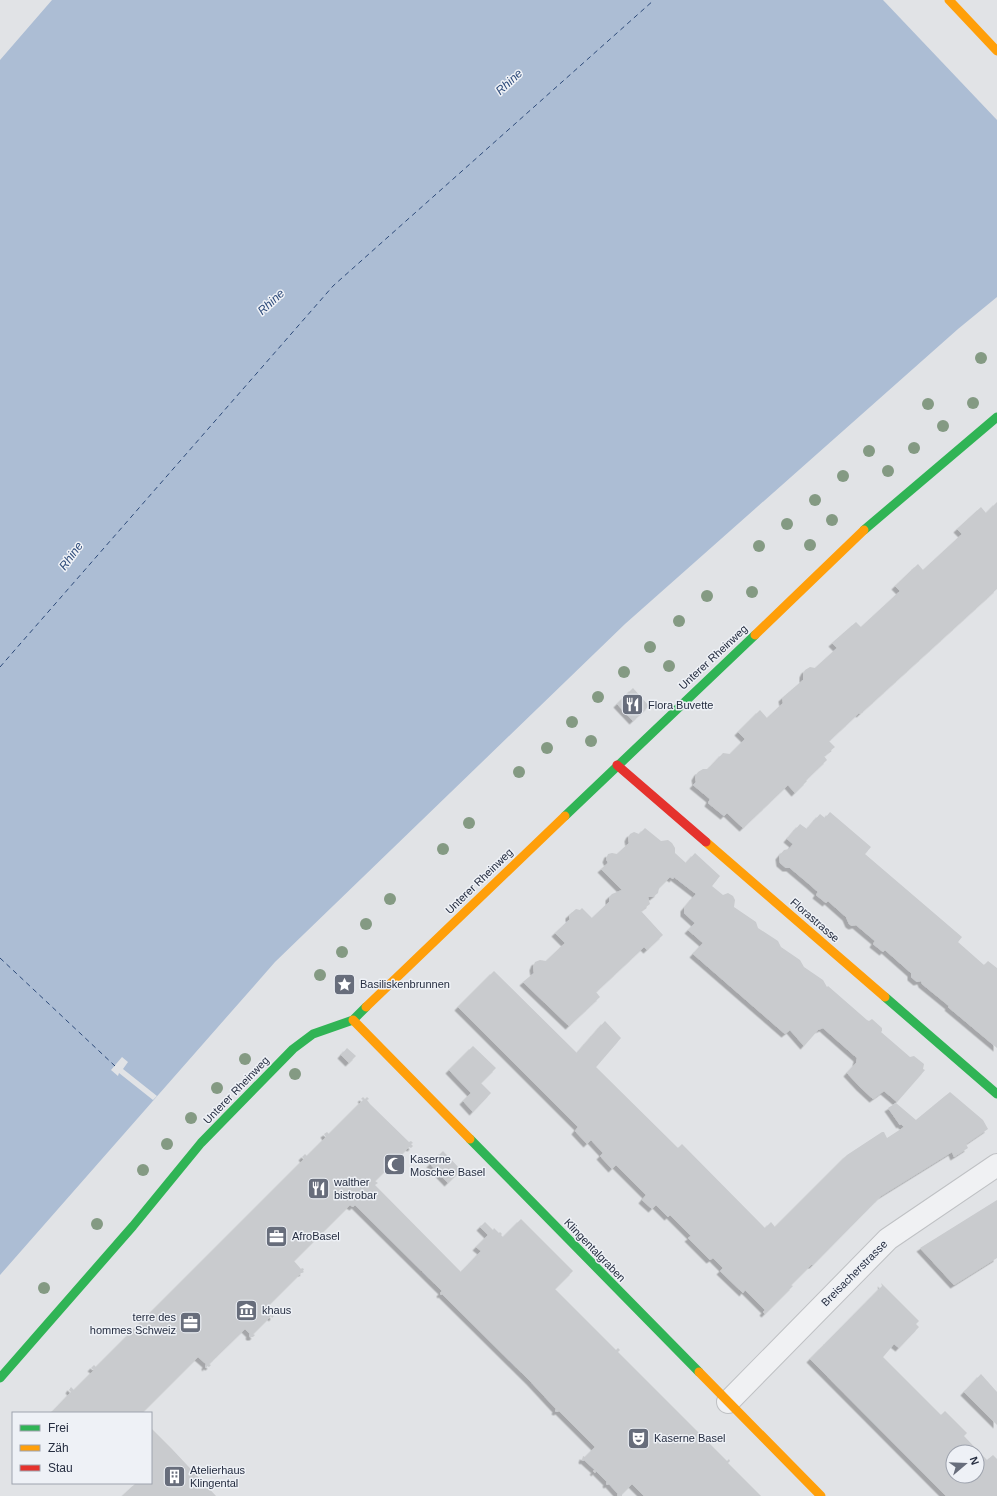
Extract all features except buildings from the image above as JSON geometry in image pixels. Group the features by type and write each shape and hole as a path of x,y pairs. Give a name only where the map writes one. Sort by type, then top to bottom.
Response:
{"street":[{"path":"949,0 997,51"},
{"name":"Unterer Rheinweg","path":"0,1378 53,1320 201,1143 293,1049 313,1034 353,1020 617,765 868,527 997,417"},
{"name":"Florastrasse","path":"617,765 997,1094"},
{"name":"Klingentalgraben","path":"353,1020 821,1496"},
{"name":"Breisacherstrasse","path":"728,1402 888,1239 997,1165"}],"water":[{"name":"Rhine","path":"52,0 997,0 997,297 958,329 625,624 275,962 0,1275 0,60"}],"pier":[{"path":"883,0 997,0 997,120"},
{"path":"122,1057 128,1062 123,1069 157,1096 153,1100 119,1073 118,1076 111,1070"}],"ferry route":[{"path":"0,667 333,286 654,0"},
{"path":"0,958 115,1066"}],"traffic: fast":[{"path":"864,530 997,417"},
{"path":"565,816 755,635"},
{"path":"885,997 997,1094"},
{"path":"0,1378 133,1226 201,1143 293,1049 313,1034 353,1020 366,1007"},
{"path":"470,1139 699,1372"}],"traffic: slow":[{"path":"949,0 997,51"},
{"path":"755,635 864,530"},
{"path":"366,1007 565,816"},
{"path":"706,842 885,997"},
{"path":"353,1020 470,1139"},
{"path":"699,1372 821,1496"}],"traffic: jam":[{"path":"617,765 706,842"}],"place":[{"name":"Flora Buvette","path":"632,705"},
{"name":"Basiliskenbrunnen","path":"344,984"},
{"name":"Kaserne Moschee Basel","path":"394,1165"},
{"name":"walther bistrobar","path":"319,1188"},
{"name":"AfroBasel","path":"277,1236"},
{"name":"khaus","path":"247,1310"},
{"name":"terre des hommes Schweiz","path":"191,1323"},
{"name":"Kaserne Basel","path":"639,1438"},
{"name":"Atelierhaus Klingental","path":"174,1476"}]}
